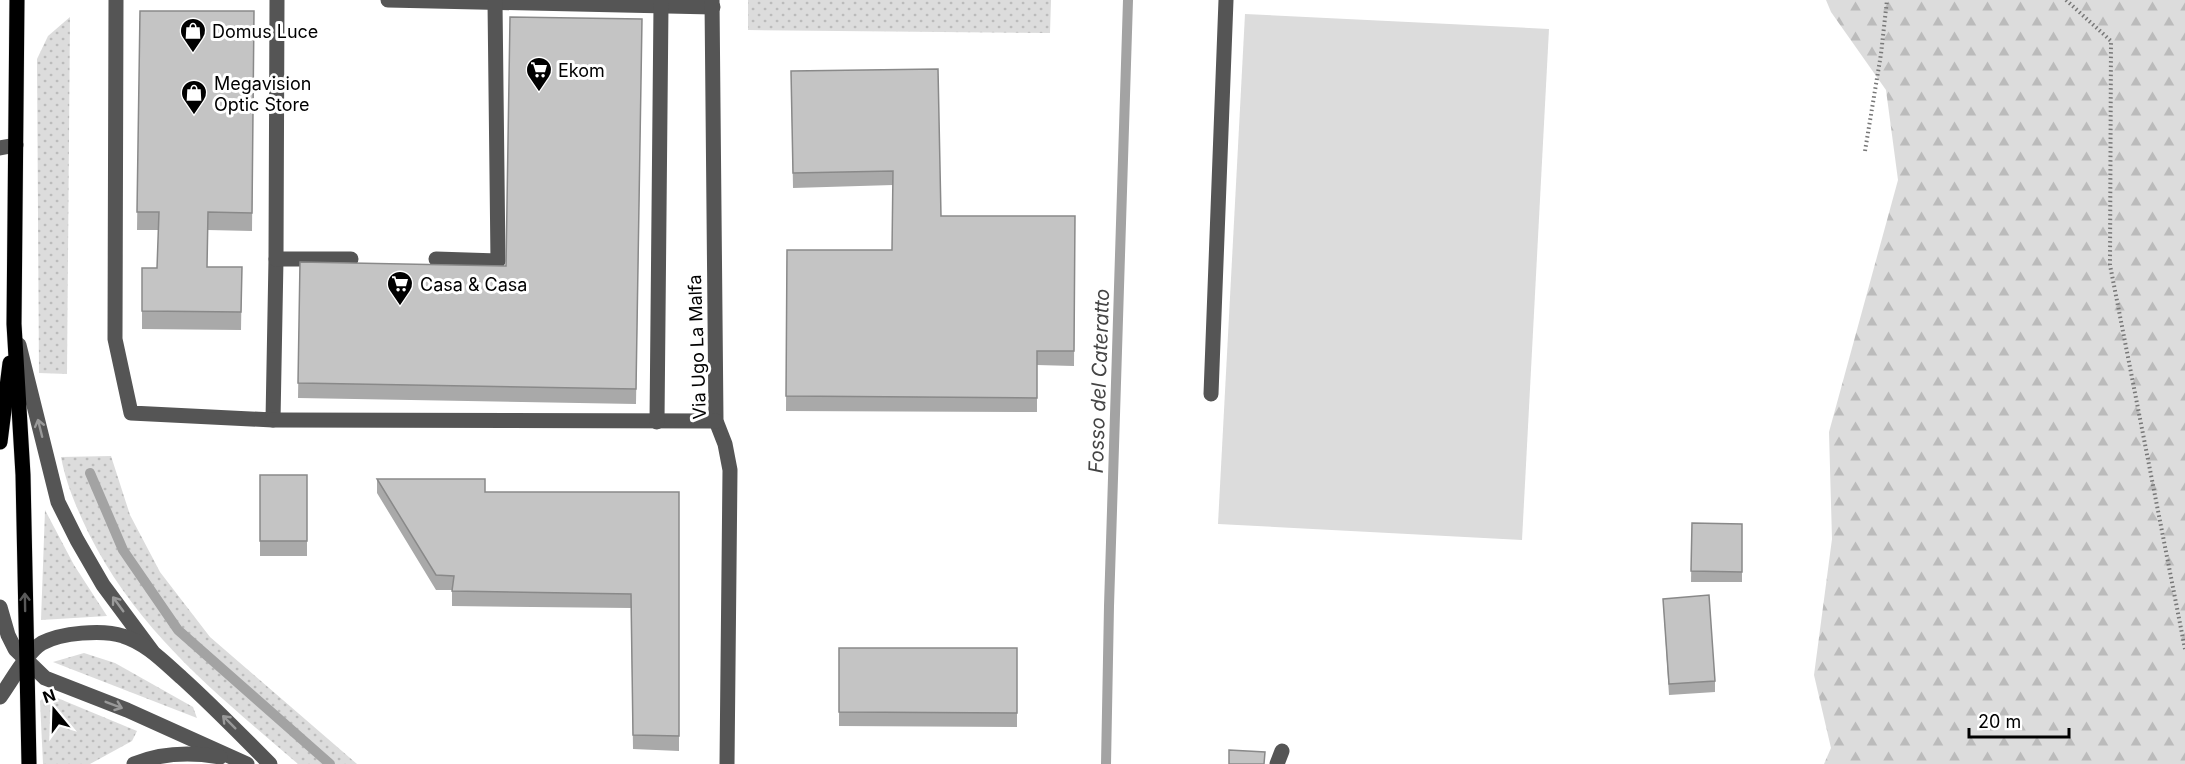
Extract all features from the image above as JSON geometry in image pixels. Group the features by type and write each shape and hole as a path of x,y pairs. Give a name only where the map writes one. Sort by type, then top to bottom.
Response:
{"main road":[{"path":"17,0 14,324 23,475 29,764"},
{"path":"0,442 14,324"}],"street":[{"path":"116,0 115,339 131,413 273,420 716,421"},
{"path":"273,420 277,0"},
{"path":"388,0 712,4"},
{"path":"1211,394 1226,0"},
{"path":"436,260 498,261 495,2"},
{"name":"Via Ugo La Malfa","path":"712,4 716,421 725,444 730,470 727,764"},
{"path":"657,422 661,5"},
{"path":"0,148 16,145"},
{"path":"276,259 351,259"},
{"path":"14,324 58,502 103,585 152,651 211,705 270,764"},
{"path":"0,608 15,649 45,678 127,710 243,762"},
{"path":"0,697 26,660 41,644 59,638 96,631 123,636 152,651"},
{"path":"134,764 156,757 183,754 211,755 243,762"}],"path":[{"path":"1865,151 1881,54 1887,0"},
{"path":"2066,0 2111,41 2110,264 2185,649"}],"green space":[{"path":"748,0 1051,0 1050,33 748,30"},
{"path":"1826,0 2185,0 2185,764 1824,764 1831,748 1814,675 1832,539 1829,432 1898,180 1886,90 1831,12"},
{"path":"1245,14 1549,29 1522,540 1218,524"},
{"path":"70,17 67,374 39,373 37,59 48,36"},
{"path":"111,456 130,515 160,572 210,637 357,764 298,764 182,660 131,602 89,534 72,496 61,457"},
{"path":"45,510 74,565 107,616 41,620"},
{"path":"84,653 115,663 193,707 197,718 53,662"},
{"path":"45,696 55,697 137,731 132,741 90,764 43,764 40,701"}],"building":[{"path":"140,11 254,11 252,213 208,212 207,267 242,267 241,312 142,311 142,268 157,268 159,212 137,212"},
{"path":"510,17 642,19 636,389 298,383 300,262 506,266"},
{"path":"938,69 941,216 1075,216 1074,351 1037,351 1037,398 786,396 787,250 892,250 893,171 793,173 791,71"},
{"path":"260,475 307,475 307,541 260,541"},
{"path":"377,479 485,479 485,492 679,492 679,736 633,735 631,594 452,591 454,576 436,575"},
{"path":"1692,523 1742,524 1742,572 1691,571"},
{"path":"1709,595 1715,681 1669,684 1663,599"},
{"path":"839,648 1017,648 1017,713 839,712"},
{"path":"1229,750 1265,752 1264,764 1229,764"}],"waterway":[{"name":"Fosso del Cateratto","path":"1106,764 1128,0"},
{"path":"90,473 123,550 178,630 330,764"}],"place":[{"name":"Domus Luce","path":"193,54"},
{"name":"Ekom","path":"539,93"},
{"name":"Megavision Optic Store","path":"194,116"},
{"name":"Casa & Casa","path":"400,307"}]}
